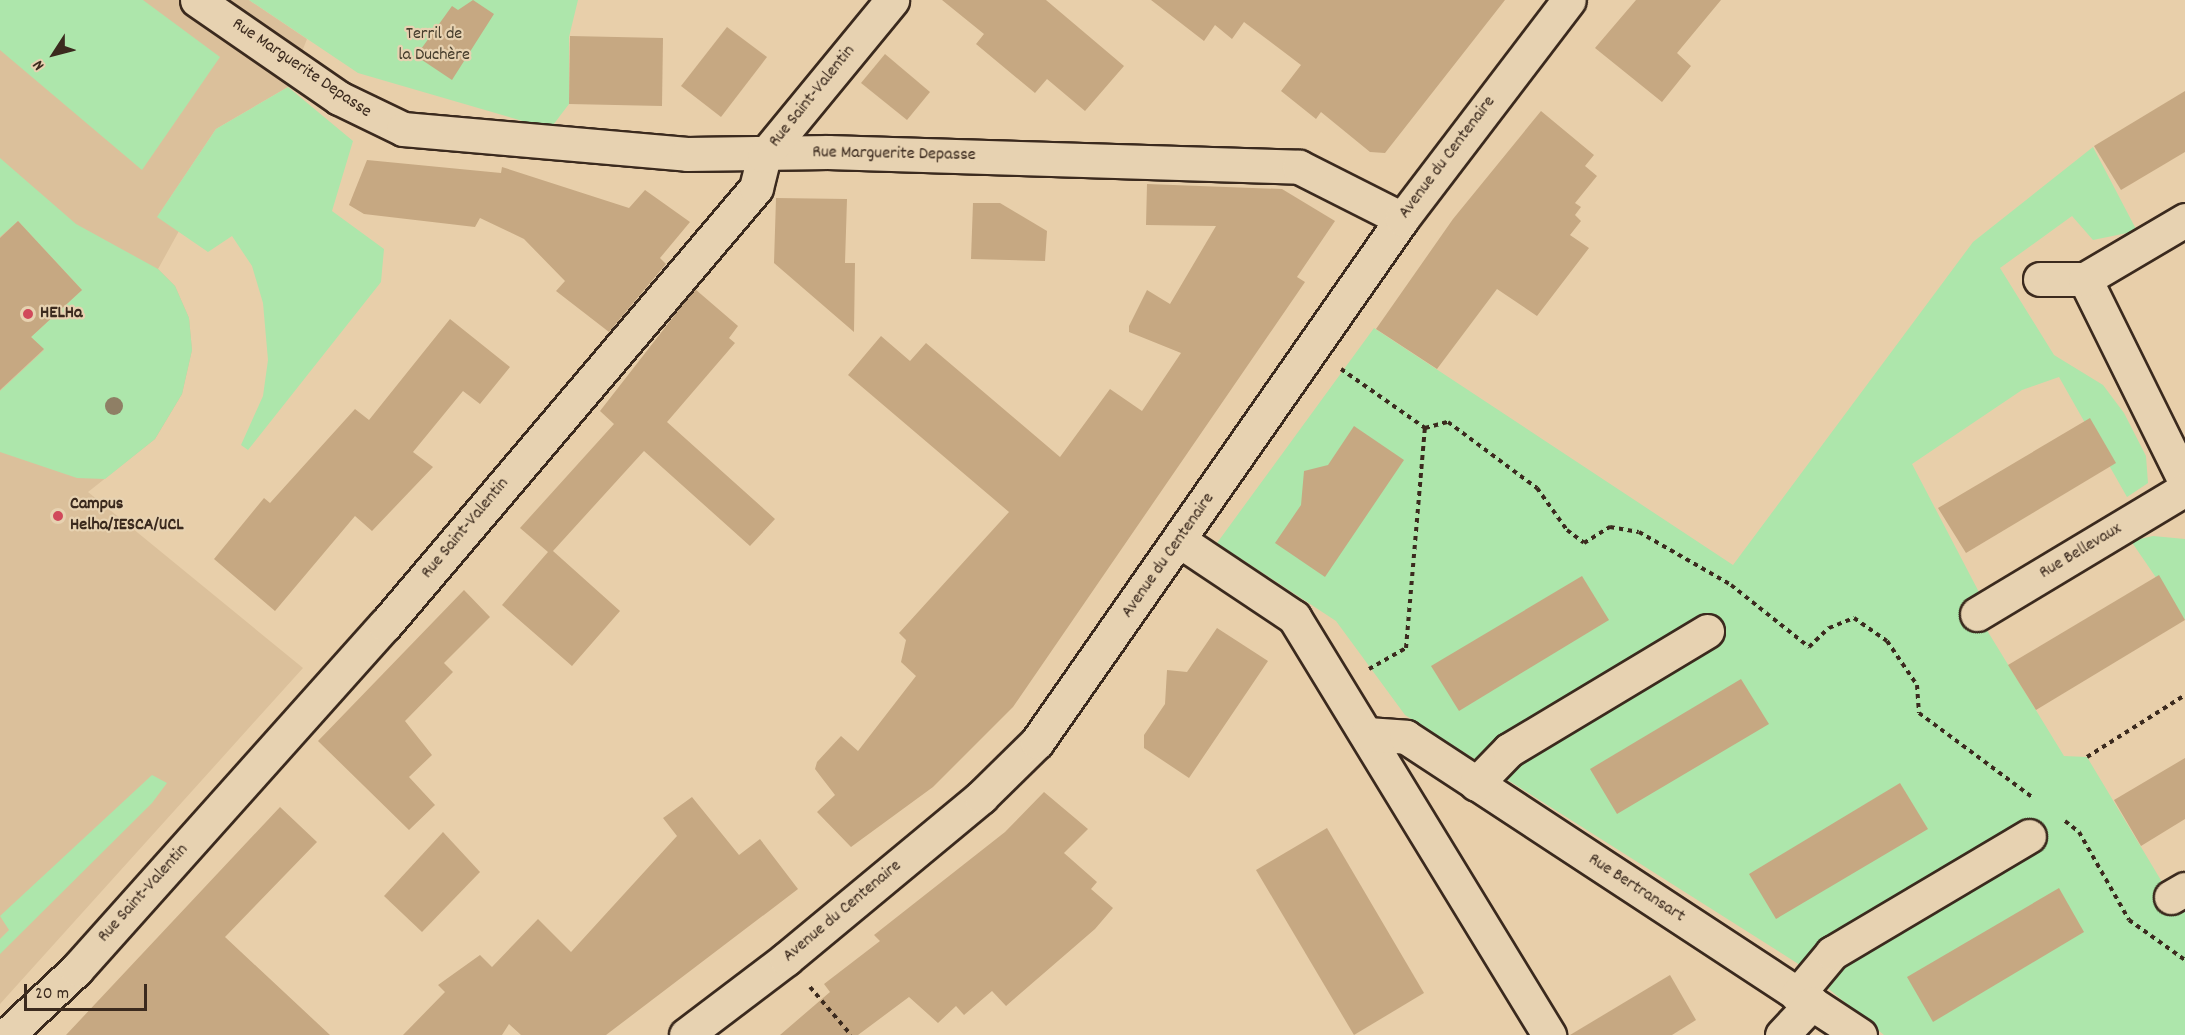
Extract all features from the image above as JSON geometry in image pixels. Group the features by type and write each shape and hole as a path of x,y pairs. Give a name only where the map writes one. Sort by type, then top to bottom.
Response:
{"street":[{"name":"Rue Marguerite Depasse","path":"197,0 339,98 403,129 764,156 828,152 1299,167 1402,219"},
{"name":"Rue Saint-Valentin","path":"7,1035 77,969 385,624 756,188 764,156 892,0"},
{"name":"Avenue du Centenaire","path":"686,1035 786,960 981,797 1037,742 1180,541 1402,219 1569,0"},
{"path":"2040,279 2085,279 2185,220"},
{"path":"2085,279 2185,481"},
{"name":"Rue Bellevaux","path":"1977,614 2185,489"},
{"path":"1180,541 1294,617 1549,1035"},
{"path":"1476,784 1509,750 1707,631"},
{"name":"Rue Bertransart","path":"1367,734 1406,737 1860,1035"},
{"path":"1782,1035 1833,953 2030,836"}],"path":[{"path":"1312,349 1425,428 1448,422 1537,488 1567,530 1584,543 1610,527 1639,532 1731,585 1809,647 1829,628 1854,618 1887,641 1917,685 1919,712 2042,804"},
{"path":"1338,687 1406,648 1425,428"},
{"path":"2087,758 2185,695"},
{"path":"2060,818 2079,832 2129,920 2185,960"},
{"path":"786,960 851,1035"}],"shaded area":[{"name":"Campus Helha/IESCA/UCL","path":"0,0 249,0 307,39 288,87 216,129 158,216 179,231 158,269 175,286 189,318 192,350 182,394 155,439 88,492 303,668 0,1004"}],"green space":[{"path":"0,0 143,0 220,57 142,170 0,50"},
{"name":"Terril de la Duchère","path":"249,0 578,0 569,37 569,104 550,129 358,73"},
{"path":"288,87 353,141 332,211 384,249 381,282 248,450 241,445 263,396 268,360 263,303 252,266 232,236 208,252 157,217 216,129"},
{"path":"2093,147 2137,231 2093,240 2072,216 2000,268 2054,355 2103,385 2124,413 2146,456 2148,483 2127,497 2059,377 2022,390 1912,464 1981,596 1977,614 2064,756 2087,757 2171,897 2185,893 2185,1035 1884,1035 1800,965 1405,715 1336,621 1217,543 1374,328 1733,565 1973,242"},
{"path":"0,158 76,224 158,269 175,286 189,318 192,350 182,394 155,439 105,479 77,478 0,452 0,391 44,350 31,337 82,290 18,221 0,237"},
{"path":"2153,536 2185,539 2185,620 2131,541"},
{"path":"152,775 167,783 152,803 0,954 0,939 9,930 0,916"}],"building":[{"path":"473,0 494,14 452,80 416,56 452,6 458,10"},
{"path":"942,0 1046,0 1124,66 1085,111 1047,79 1035,93 976,44 984,34"},
{"path":"1151,0 1505,0 1385,153 1370,152 1321,112 1316,119 1281,91 1301,65 1244,22 1232,39 1215,25 1204,41"},
{"path":"1636,0 1721,0 1677,53 1691,66 1662,102 1595,48"},
{"path":"727,27 767,57 721,117 681,86"},
{"path":"570,36 663,38 662,106 569,104"},
{"path":"885,54 930,92 907,120 861,83"},
{"path":"2185,91 2185,152 2121,190 2094,146"},
{"path":"1541,111 1594,155 1585,166 1597,176 1575,203 1581,207 1575,215 1581,221 1570,235 1589,248 1537,316 1497,289 1437,369 1376,329 1453,219"},
{"path":"367,160 501,173 502,167 629,208 645,190 690,222 660,258 666,264 609,332 556,291 565,281 524,239 480,218 475,227 364,214 349,205"},
{"path":"1147,184 1282,189 1335,221 1297,277 1305,282 1013,707 933,787 851,847 817,812 835,795 815,769 817,762 841,736 858,751 916,676 901,662 906,640 899,633 1009,512 848,375 881,336 910,361 926,343 1060,457 1110,389 1142,411 1181,353 1129,332 1129,326 1147,290 1170,304 1216,226 1146,225"},
{"path":"776,198 847,199 845,263 855,263 854,332 774,263"},
{"path":"973,203 1000,203 1047,231 1045,261 971,259"},
{"name":"HELHa","path":"18,221 82,290 31,337 44,349 0,390 0,238"},
{"path":"695,289 738,326 729,338 735,343 667,422 775,519 750,546 644,451 553,551 620,611 572,666 502,605 548,552 520,528 614,424 600,411"},
{"path":"450,319 510,367 480,404 463,391 413,452 433,467 372,531 355,516 275,611 214,559 264,498 270,503 355,409 369,420"},
{"path":"2090,418 2116,463 1966,553 1938,508"},
{"path":"1354,426 1404,460 1325,577 1275,543 1301,505 1304,471 1328,465"},
{"path":"2159,575 2185,620 2036,710 2008,665"},
{"path":"1582,576 1609,620 1459,711 1431,666"},
{"path":"464,590 490,617 444,663 453,672 405,721 432,755 409,777 435,805 409,830 318,741"},
{"path":"1217,628 1268,661 1189,778 1144,748 1144,735 1165,704 1167,670 1187,672"},
{"path":"1741,679 1769,724 1617,814 1590,769"},
{"path":"2185,758 2185,819 2141,846 2114,800"},
{"path":"1900,783 1928,829 1776,919 1749,874"},
{"path":"1044,792 1088,829 1064,853 1097,882 1091,889 1113,908 1095,929 1006,1006 992,991 964,1015 956,1006 938,1023 909,997 858,1035 780,1035 830,992 824,984 880,941 874,935 1005,832"},
{"path":"692,797 739,855 760,839 798,889 606,1035 521,1035 509,1024 502,1035 403,1035 445,992 438,985 480,955 492,967 538,919 571,952 677,836 663,818"},
{"path":"280,807 317,842 225,937 330,1035 66,1035"},
{"path":"1327,828 1424,993 1354,1035 1256,870"},
{"path":"443,832 480,872 422,932 384,896"},
{"path":"2059,888 2084,932 1933,1022 1907,977"},
{"path":"1670,975 1696,1020 1672,1035 1570,1035"}],"place":[{"name":"HELHa","path":"28,314"},
{"name":"Campus Helha/IESCA/UCL","path":"58,516"}]}
